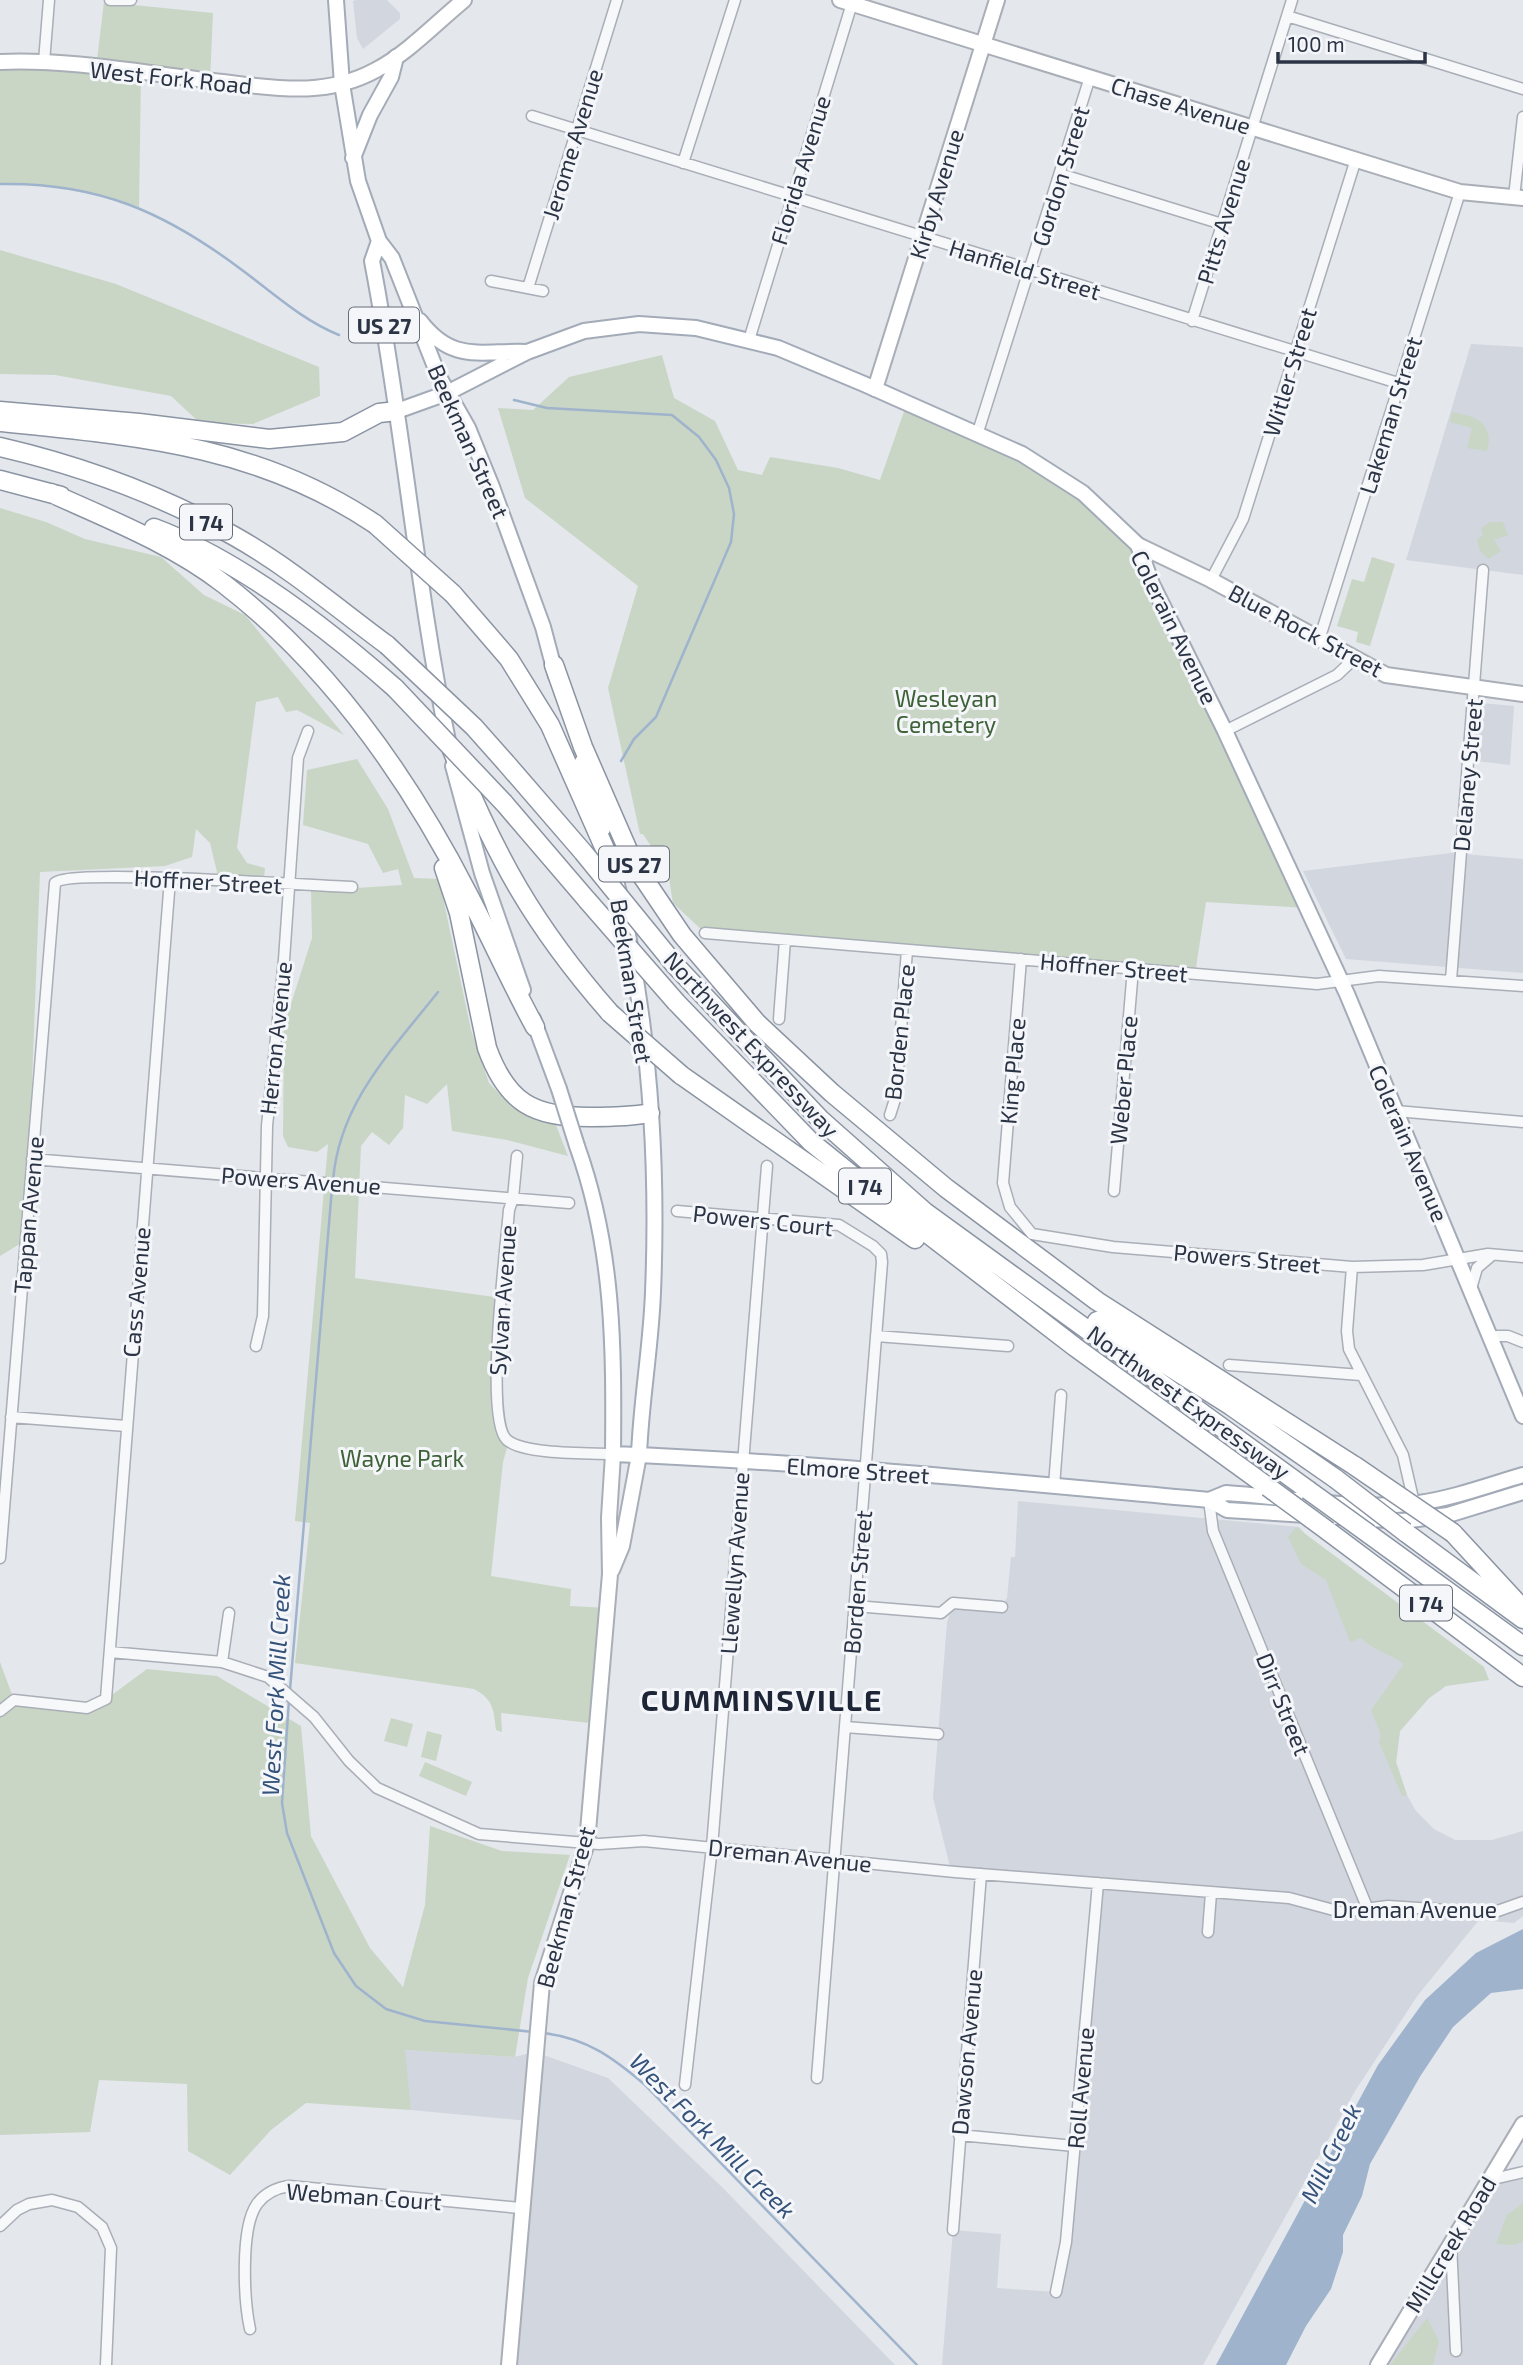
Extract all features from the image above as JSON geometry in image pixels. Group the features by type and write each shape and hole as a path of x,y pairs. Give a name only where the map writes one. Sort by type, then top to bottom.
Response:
{"highway":[{"path":"0,411 139,422 269,439 343,432 379,413 397,411"},
{"path":"0,422 134,438 231,456 312,486 375,524 453,594 509,659 550,725 612,865"},
{"name":"Northwest Expressway","path":"0,447 114,481 235,537 387,645 474,727 583,852 675,965 820,1119 925,1212 1523,1647"},
{"name":"Northwest Expressway","path":"0,480 51,493 159,530 213,557 276,596 348,646 395,688 504,803 676,1002 811,1142 1075,1348 1328,1531 1523,1677"},
{"path":"51,493 156,541 223,583 288,638 358,718 426,823 468,894 535,1027"},
{"name":"US 27","path":"554,665 606,806 634,864 682,935 773,1026"},
{"name":"US 27","path":"447,737 484,826 522,898 569,967 610,1013 681,1075 845,1192 1075,1348"},
{"path":"426,823 459,913 482,1029 500,1079 527,1106 551,1116 609,1117 650,1113"},
{"path":"773,1026 832,1093 946,1188 1097,1301 1355,1466 1453,1533 1523,1609"},
{"path":"1009,1272 1086,1313 1231,1406 1336,1479 1523,1619"},
{"path":"1171,1349 1305,1458"}],"main road":[{"name":"US 27","path":"336,0 342,84 353,159 379,241"},
{"name":"West Fork Road","path":"0,62 44,62 284,89 316,89 342,84 375,71 396,57 464,0"},
{"name":"Kirby Avenue","path":"875,389 997,0"},
{"name":"Chase Avenue","path":"848,1 1460,192 1518,197"},
{"path":"353,159 370,115 391,77 396,57"},
{"name":"Beekman Street","path":"379,241 392,258 447,393 468,428 492,487 554,665 558,692 612,865 637,982 650,1113 654,1212 653,1292 639,1455 622,1546 610,1574"},
{"name":"Beekman Street","path":"379,241 372,261 397,411 427,631 460,799 478,861 559,1089 600,1216 607,1260 614,1344 610,1574 587,1843 545,1969 520,2208 509,2365"},
{"path":"411,308 438,340 461,352 527,352"},
{"name":"Colerain Avenue","path":"397,411 447,393 527,352 584,331 626,325 696,328 778,348 1022,454 1066,480 1138,545 1152,584 1225,731 1340,980 1523,1416"},
{"name":"Blue Rock Street","path":"1138,545 1320,637 1386,675 1523,694"},
{"name":"Elmore Street","path":"613,1454 742,1461 1054,1486 1209,1500 1227,1510 1375,1522 1417,1520 1464,1510 1523,1492"},
{"name":"Elmore Street","path":"1209,1500 1226,1493 1356,1504 1414,1503 1452,1496 1523,1475"},
{"name":"Millcreek Road","path":"1378,2365 1523,2124"}],"street":[{"path":"44,62 49,0"},
{"path":"110,0 131,0"},
{"name":"Jerome Avenue","path":"528,288 618,0"},
{"path":"683,163 735,0"},
{"name":"Pitts Avenue","path":"1192,321 1292,0"},
{"name":"Florida Avenue","path":"749,340 848,1"},
{"path":"1287,16 1523,89"},
{"name":"Gordon Street","path":"977,435 1031,271 1090,77"},
{"name":"Hanfield Street","path":"532,116 1398,383"},
{"path":"1518,197 1523,117"},
{"name":"Witler Street","path":"1211,580 1243,519 1356,159"},
{"path":"1060,174 1222,224"},
{"name":"Lakeman Street","path":"1320,637 1460,192"},
{"path":"491,281 543,291"},
{"name":"Delaney Street","path":"1451,980 1483,570"},
{"path":"1225,731 1337,675 1355,658"},
{"name":"Herron Avenue","path":"256,1346 263,1316 267,1126 284,960 287,885 298,758 309,731"},
{"name":"Hoffner Street","path":"63,878 170,879 352,887"},
{"name":"Tappan Avenue","path":"0,1558 55,883 63,878"},
{"name":"Cass Avenue","path":"0,1711 14,1700 87,1708 106,1699 170,879"},
{"name":"Hoffner Street","path":"705,933 1317,984 1379,976 1523,986"},
{"path":"773,1026 785,940"},
{"name":"Borden Place","path":"890,1115 896,1096 907,950"},
{"name":"King Place","path":"1003,1183 1021,959"},
{"name":"Weber Place","path":"1114,1191 1133,969"},
{"path":"1396,1111 1523,1122"},
{"name":"Sylvan Avenue","path":"509,1441 498,1423 496,1384 509,1210 513,1198 517,1156"},
{"name":"Powers Avenue","path":"32,1159 569,1203"},
{"name":"Llewellyn Avenue","path":"685,2085 712,1847 767,1166"},
{"name":"Powers Street","path":"1003,1183 1004,1194 1018,1220 1032,1234 1042,1238 1352,1267 1406,1267 1498,1255 1523,1257"},
{"name":"Powers Court","path":"677,1211 839,1225 881,1254"},
{"name":"Borden Street","path":"817,2078 881,1254"},
{"path":"1471,1293 1479,1265 1498,1255"},
{"path":"1352,1267 1348,1337 1351,1355 1404,1455 1417,1520"},
{"path":"876,1336 1008,1346"},
{"path":"1489,1336 1508,1336 1523,1342"},
{"path":"1229,1364 1361,1375"},
{"path":"1054,1486 1061,1395"},
{"path":"11,1417 126,1426"},
{"name":"Elmore Street","path":"509,1441 527,1448 613,1454"},
{"name":"Dirr Street","path":"1209,1500 1213,1531 1367,1907"},
{"path":"855,1606 941,1612 953,1603 1002,1607"},
{"path":"222,1662 229,1613"},
{"name":"Dreman Avenue","path":"110,1652 222,1662 268,1677 284,1688 314,1717 361,1774 389,1795 479,1834 587,1843 644,1841 981,1874 1289,1898 1341,1912 1367,1907 1492,1913 1523,1902"},
{"path":"845,1727 938,1734"},
{"name":"Dawson Avenue","path":"953,2230 981,1874"},
{"name":"Roll Avenue","path":"1056,2292 1066,2242 1098,1883"},
{"path":"1208,1932 1211,1893"},
{"path":"959,2135 1075,2146"},
{"path":"1489,2180 1523,2172"},
{"name":"Webman Court","path":"250,2329 245,2304 249,2220 257,2203 271,2191 289,2186 520,2208"},
{"path":"0,2226 17,2210 29,2204 52,2200 78,2207 102,2227 111,2248 106,2365"},
{"path":"1451,2242 1456,2351"}],"shaded area":[{"path":"387,0 400,13 400,19 363,49 357,38 353,1"},
{"path":"1471,344 1523,347 1523,575 1406,560"},
{"path":"1481,703 1514,706 1510,765 1476,761"},
{"path":"1451,853 1523,859 1523,973 1346,959 1303,871"},
{"path":"1018,1501 1299,1527 1442,1689 1429,1698 1400,1731 1396,1762 1407,1795 1416,1811 1434,1829 1455,1840 1492,1840 1523,1831 1523,1916 1514,1923 1479,1920 1418,1995 1355,2091 1203,2365 942,2365 953,2230 1001,2234 997,2288 1056,2292 1098,1883 951,1871 933,1798 947,1623 953,1603 1001,1607 1007,1598 1011,1557 1015,1557"},
{"path":"404,2050 514,2057 535,2052 608,2078 724,2189 895,2365 509,2365 529,2121 411,2110"},
{"path":"1523,2172 1523,2365 1378,2365 1489,2180"}],"green space":[{"path":"104,2 213,13 210,80 141,73 139,207 70,189 0,184 0,62 96,68"},
{"path":"0,250 116,284 319,367 320,396 253,424 200,423 171,396 55,375 0,374"},
{"name":"Wesleyan Cemetery","path":"662,355 674,398 715,421 738,470 762,475 770,457 838,468 880,480 907,403 1050,470 1138,545 1307,908 1206,902 1195,974 705,933 673,903 668,872 643,834 640,834 608,688 638,586 525,498 498,408 533,410 569,377"},
{"path":"1452,412 1482,422 1488,434 1487,451 1467,448 1472,428 1450,422"},
{"path":"0,508 46,522 85,539 161,557 204,595 245,615 344,735 297,710 286,712 278,697 256,702 237,848 247,863 265,868 264,879 218,876 210,843 196,829 192,857 165,866 40,872 26,1240 0,1256"},
{"path":"1490,522 1503,522 1508,535 1494,540 1501,551 1488,559 1480,551 1477,539 1483,535 1481,528"},
{"path":"1372,557 1395,564 1370,646 1356,642 1358,632 1337,626 1352,579 1364,582"},
{"name":"Wayne Park","path":"357,759 388,809 414,878 439,879 471,1030 489,1083 513,1108 556,1125 568,1156 507,1140 452,1131 447,1084 427,1104 405,1095 403,1128 389,1145 372,1132 361,1146 355,1278 502,1298 496,1394 509,1441 503,1462 491,1576 571,1589 570,1606 607,1608 599,1724 501,1713 502,1732 496,1730 489,1701 474,1689 295,1663 310,1523 295,1521 328,1144 317,1152 288,1147 283,1136 284,1026 312,938 311,891 402,885 398,869 383,873 368,844 303,825 307,770"},
{"path":"1296,1527 1484,1667 1489,1680 1446,1686 1429,1698 1400,1731 1396,1762 1407,1795 1402,1796 1379,1742 1381,1735 1371,1710 1404,1664 1361,1638 1350,1642 1326,1580 1301,1564 1288,1537"},
{"path":"0,1662 14,1700 76,1705 101,1703 147,1669 217,1676 301,1726 311,1836 370,1948 403,1987 425,1905 430,1826 502,1851 570,1855 528,1978 515,2057 405,2050 411,2110 306,2103 271,2130 230,2175 188,2151 187,2084 99,2080 90,2132 0,2135"},
{"path":"391,1718 413,1724 407,1747 384,1741"},
{"path":"427,1731 442,1735 436,1761 421,1757"},
{"path":"425,1762 472,1782 466,1796 419,1776"},
{"path":"1523,2203 1523,2241 1515,2245 1496,2244 1507,2215"},
{"path":"1427,2318 1439,2341 1433,2365 1390,2365"}],"water":[{"path":"1523,1929 1523,1989 1491,1993 1453,2027 1421,2075 1370,2164 1362,2196 1343,2235 1343,2252 1331,2289 1306,2326 1286,2365 1216,2365 1378,2065 1425,2000 1476,1953"}],"waterway":[{"name":"West Fork Mill Creek","path":"0,184 68,188 128,204 185,232 242,270 300,314 339,335"},
{"name":"West Fork Mill Creek","path":"514,400 547,408 672,415 699,437 716,460 729,488 734,514 731,542 656,717 634,739 621,761"},
{"name":"West Fork Mill Creek","path":"333,1181 337,1153 357,1102 386,1057 438,992"},
{"name":"West Fork Mill Creek","path":"290,1690 332,1188"},
{"name":"West Fork Mill Creek","path":"289,1700 282,1803 287,1833 334,1953 356,1986 386,2009 425,2021 534,2032"},
{"name":"West Fork Mill Creek","path":"544,2033 587,2045 621,2065 644,2084 917,2365"}],"district":[{"name":"CUMMINSVILLE","path":"762,1699"}],"water label":[{"name":"Mill Creek","path":"1330,2153"}]}
